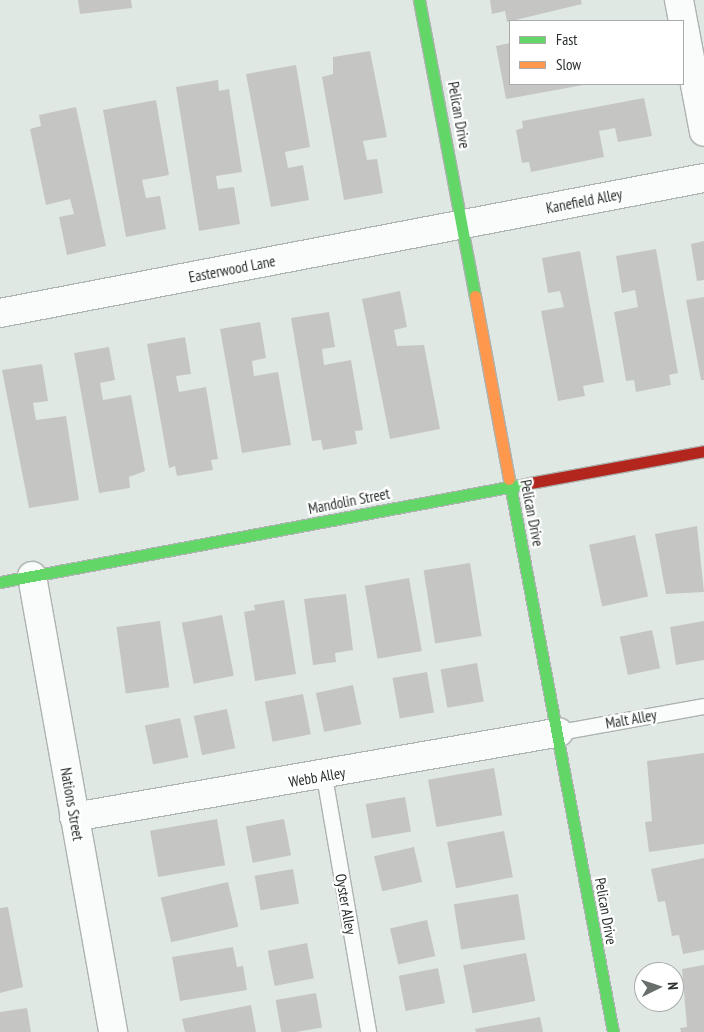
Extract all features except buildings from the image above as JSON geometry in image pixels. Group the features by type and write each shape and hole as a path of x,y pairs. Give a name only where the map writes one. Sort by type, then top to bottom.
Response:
{"street":[{"name":"Pelican Drive","path":"419,0 464,225 613,1032"},
{"path":"679,0 683,20"},
{"path":"684,26 704,132"},
{"name":"Kanefield Alley","path":"464,225 704,178"},
{"name":"Easterwood Lane","path":"0,313 464,225"},
{"name":"Mandolin Street","path":"0,582 704,451"},
{"name":"Nations Street","path":"32,576 113,1032"},
{"name":"Webb Alley","path":"74,817 324,776 559,732"}],"lane":[{"name":"Malt Alley","path":"559,732 704,706"},
{"name":"Oyster Alley","path":"324,776 368,1032"}],"traffic: fast":[{"path":"419,0 475,296"},
{"path":"509,479 613,1032"},
{"path":"0,582 530,483"}],"traffic: slow":[{"path":"475,296 509,479"}],"traffic: jam":[{"path":"530,483 704,451"}]}
